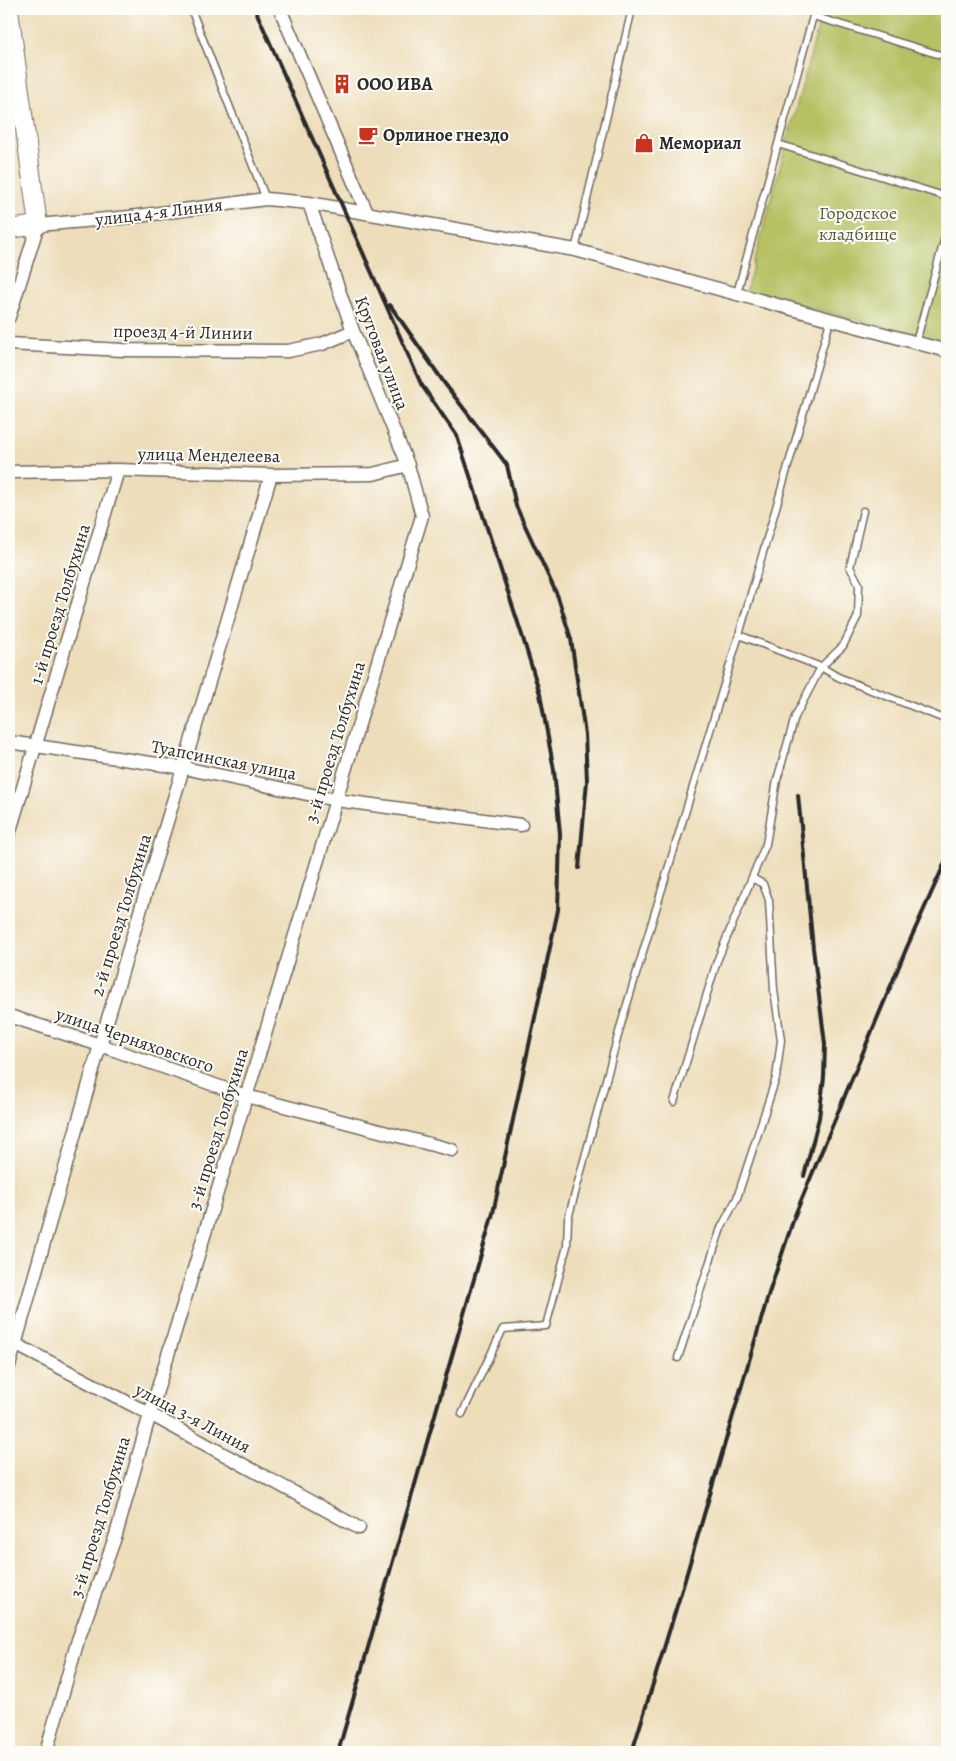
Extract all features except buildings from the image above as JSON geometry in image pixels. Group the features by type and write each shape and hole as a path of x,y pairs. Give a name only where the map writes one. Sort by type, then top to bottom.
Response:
{"street":[{"path":"280,9 367,214"},
{"path":"9,10 17,90 38,225 9,317"},
{"name":"улица 4-я Линия","path":"9,229 130,217 266,199 310,203 575,250 947,351"},
{"name":"Круговая улица","path":"310,203 353,331 408,465 422,516"},
{"name":"проезд 4-й Линии","path":"9,344 123,350 288,351 322,344 353,331"},
{"name":"улица Менделеева","path":"9,472 118,470 270,475 373,474 408,465"},
{"name":"1-й проезд Толбухина","path":"9,834 118,470"},
{"name":"2-й проезд Толбухина","path":"9,1366 12,1343 270,475"},
{"name":"3-й проезд Толбухина","path":"46,1752 78,1640 116,1535 150,1414 422,516"},
{"name":"Туапсинская улица","path":"9,742 184,768 336,800 521,825"},
{"name":"улица Черняховского","path":"9,1016 100,1045 246,1096 452,1150"},
{"name":"улица 3-я Линия","path":"12,1343 150,1414 359,1528"}],"lane":[{"path":"191,9 266,199"},
{"path":"575,250 632,9"},
{"path":"737,293 814,12 947,57"},
{"path":"778,144 947,197"},
{"path":"916,342 947,230"},
{"path":"462,1414 502,1329 546,1326 567,1246 568,1219 622,1021 739,635 831,318"},
{"path":"674,1102 717,961 766,844 777,780 795,717 821,667 843,646 858,616 859,584 850,567 863,511"},
{"path":"739,635 947,720"},
{"path":"678,1358 721,1228 737,1198 776,1078 781,1040 774,990 769,900 763,884 752,878"}],"green space":[{"name":"Городское кладбище","path":"823,9 947,9 947,343 746,291"}],"railway":[{"path":"255,9 421,384 457,436 540,694 554,770 560,834 558,910 493,1213 338,1752"},
{"path":"390,305 445,384 507,465 516,506 558,597 571,639 585,734 587,781 579,868"},
{"path":"798,795 813,948 825,1044 824,1077 819,1118 804,1176"},
{"path":"632,1752 684,1583 768,1296 795,1215 907,947 947,858"}],"place":[{"name":"ООО ИВА","path":"342,84"},
{"name":"Орлиное гнездо","path":"368,135"},
{"name":"Мемориал","path":"644,143"}]}
